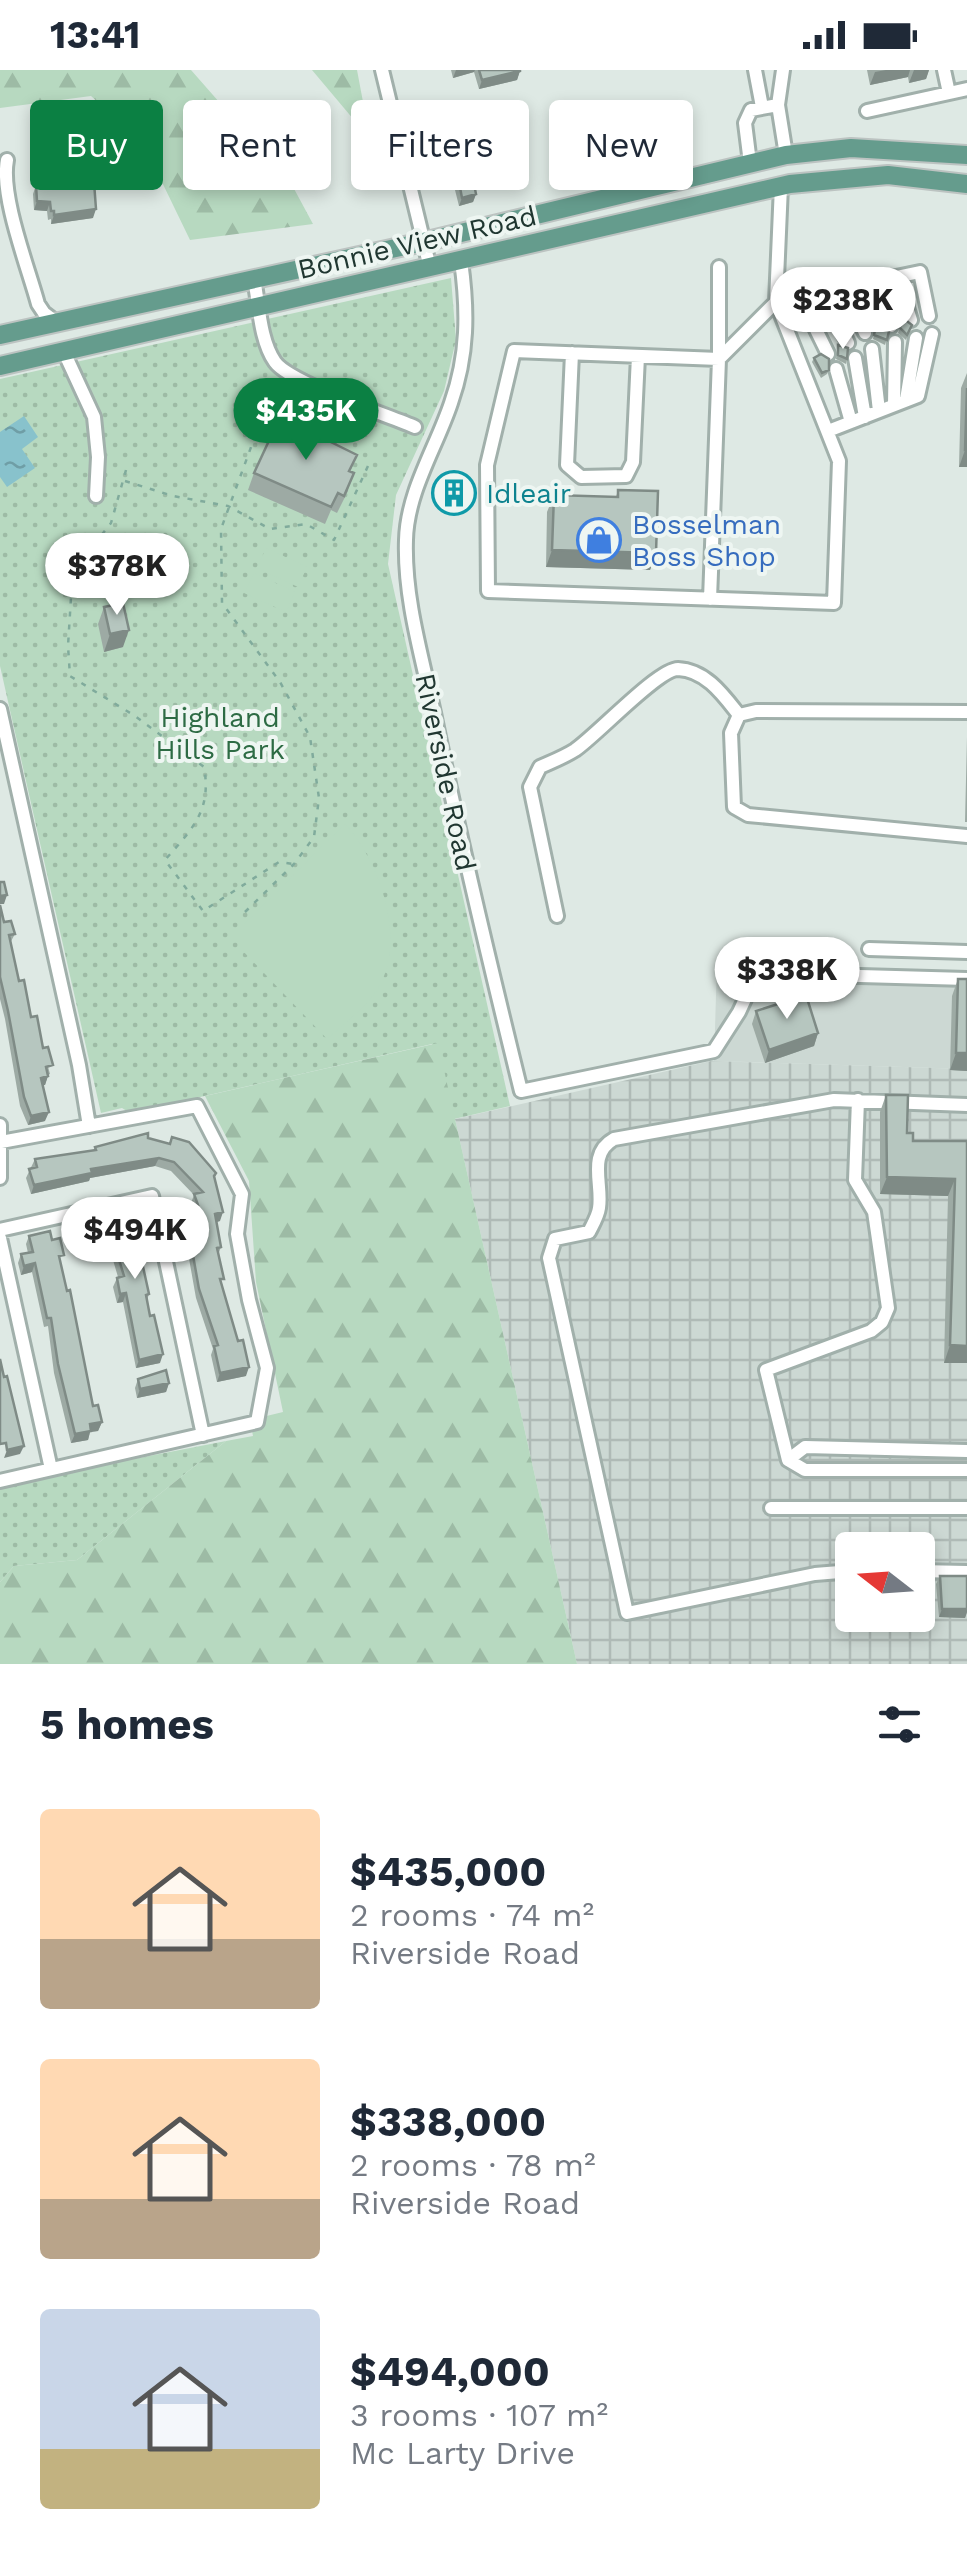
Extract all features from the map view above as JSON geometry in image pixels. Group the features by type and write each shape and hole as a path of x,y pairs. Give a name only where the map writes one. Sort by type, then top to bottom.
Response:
{"main road":[{"name":"Bonnie View Road","path":"0,336 423,242 786,155 851,148 967,155"},
{"path":"780,186 786,155"},
{"name":"Bonnie View Road","path":"0,366 780,186 888,175 967,184"},
{"path":"57,323 64,352"}],"street":[{"path":"382,70 430,268"},
{"path":"755,70 762,107"},
{"path":"783,70 778,105 786,155"},
{"path":"944,70 949,92"},
{"path":"867,110 967,88"},
{"path":"750,163 745,123 751,110 778,105"},
{"path":"7,160 4,173 12,211 38,304 57,323"},
{"path":"780,186 776,302 839,461 834,604 488,590 487,465 514,350 719,359 776,302 920,272 929,316"},
{"name":"Riverside Road","path":"462,261 468,308 466,347 451,404 411,507 406,538 409,590 466,868 521,1091 714,1051 739,1012 757,973 967,979"},
{"path":"710,600 719,267"},
{"path":"897,277 912,320"},
{"path":"254,279 267,344 276,363 289,373 415,427"},
{"path":"875,282 892,326"},
{"path":"844,288 865,334"},
{"path":"823,292 848,343"},
{"path":"800,297 828,354"},
{"path":"828,431 918,396 932,334"},
{"path":"900,402 916,338"},
{"path":"895,342 900,402"},
{"path":"872,349 879,411"},
{"path":"64,352 94,417 96,496"},
{"path":"572,353 567,465 581,476 626,476 633,462 638,356"},
{"path":"855,358 858,419"},
{"path":"836,369 858,419"},
{"path":"558,916 530,788 540,767 572,752 599,732 663,673 679,669 707,679 739,715"},
{"path":"0,709 79,1065 88,1126"},
{"path":"739,715 756,711 967,712"},
{"path":"739,715 731,733 734,807 748,814 967,836"},
{"path":"869,949 967,952"},
{"path":"835,1573 627,1613 548,1258 555,1239 589,1232 599,1211 598,1157 603,1145 614,1140 834,1100 967,1105"},
{"path":"858,1100 855,1180 874,1212 888,1308 882,1322 872,1331 766,1370 788,1460 805,1470 967,1470"},
{"path":"0,1481 257,1422 267,1368 249,1300 238,1234 242,1194 198,1106 1,1142"},
{"path":"0,1125 0,1178"},
{"path":"0,1230 152,1196 204,1435"},
{"path":"0,1238 51,1469"},
{"path":"788,1460 805,1447 967,1451"},
{"path":"771,1508 967,1508"},
{"path":"935,1571 967,1572"}],"path":[{"path":"245,912 294,864 314,837 319,798 310,737 280,682 222,603 221,529 254,440 266,423"},
{"path":"123,480 174,496 228,506 270,529 306,524 334,540 368,466"},
{"path":"126,470 112,523 81,561 72,581 70,676 136,716 204,767 208,790 196,824 164,860 203,911 279,862 294,864"}],"shaded area":[{"path":"717,963 967,971 967,1069 714,1061"},
{"path":"711,1061 967,1069 967,1664 577,1664 455,1119"}],"green space":[{"path":"0,70 191,70 217,100 183,100 183,190 295,190 313,224 190,240 163,184 163,100 95,100 91,96 30,100 30,104 0,108"},
{"path":"312,70 357,70 363,100 351,100 351,116"},
{"name":"Highland Hills Park","path":"451,278 456,340 444,391 396,495 388,564 510,1106 454,1119 432,1044 130,1113 122,1108 101,1113 0,666 0,379"},
{"path":"266,548 307,567 298,587 257,568"},
{"path":"254,573 295,592 286,612 244,593"},
{"path":"345,824 379,880 390,926 390,949 377,990 327,1039 242,950 242,926"},
{"path":"438,1043 577,1664 0,1664 0,1582 14,1566 77,1560 226,1441 253,1436 250,1420 283,1412 256,1282 249,1181 205,1096"},
{"path":"226,1441 77,1560 14,1566 0,1582 0,1485"}],"water":[{"path":"24,416 38,437 22,449 35,468 7,487 0,477 0,432"}],"building":[{"path":"479,70 520,70 520,71 482,80"},
{"path":"36,190 95,190 96,209 54,215 50,202 37,201"},
{"path":"460,190 475,190 476,194 462,198"},
{"path":"903,318 912,325 907,335 900,328"},
{"path":"883,324 889,331 887,340 874,335 876,325"},
{"path":"838,345 848,348 847,359 838,355"},
{"path":"821,354 829,359 829,370 822,373 814,358"},
{"path":"280,417 357,455 344,496 338,493 331,507 254,473"},
{"name":"Bosselman Boss Shop","path":"618,490 658,491 656,553 552,550 554,495 618,497"},
{"path":"123,603 129,630 110,634 104,607"},
{"path":"0,882 4,882 7,895 0,896"},
{"path":"0,905 4,922 11,921 15,934 9,935 19,981 24,980 31,1017 37,1016 43,1048 48,1047 53,1065 46,1067 48,1076 41,1078 49,1112 31,1116 0,977"},
{"path":"958,979 967,979 967,1053 956,1053"},
{"path":"806,995 818,1033 769,1050 756,1011"},
{"path":"886,1095 908,1095 907,1133 913,1133 913,1141 967,1141 967,1346 950,1345 955,1179 887,1177"},
{"path":"148,1133 148,1138 170,1144 172,1137 189,1142 216,1173 223,1212 215,1214 224,1279 220,1279 249,1367 220,1373 214,1346 218,1345 199,1289 191,1244 184,1245 183,1234 206,1227 194,1194 203,1192 174,1162 159,1158 91,1169 92,1173 34,1185 29,1169 37,1167 35,1159 96,1150 95,1147"},
{"path":"140,1206 143,1218 133,1221 150,1316 154,1315 163,1354 139,1360 126,1293 120,1294 117,1278 124,1276 106,1217"},
{"path":"50,1231 52,1240 60,1238 64,1255 59,1256 67,1291 70,1290 93,1406 98,1405 102,1422 90,1424 91,1431 75,1434 51,1318 47,1318 35,1263 24,1266 21,1254 33,1252 29,1236"},
{"path":"0,1359 24,1446 7,1450 6,1443 0,1444"},
{"path":"166,1370 169,1383 140,1389 138,1379"},
{"path":"940,1576 967,1576 967,1609 942,1609"}],"place":[{"name":"Idleair","path":"454,493"},
{"name":"Bosselman Boss Shop","path":"599,540"}]}
